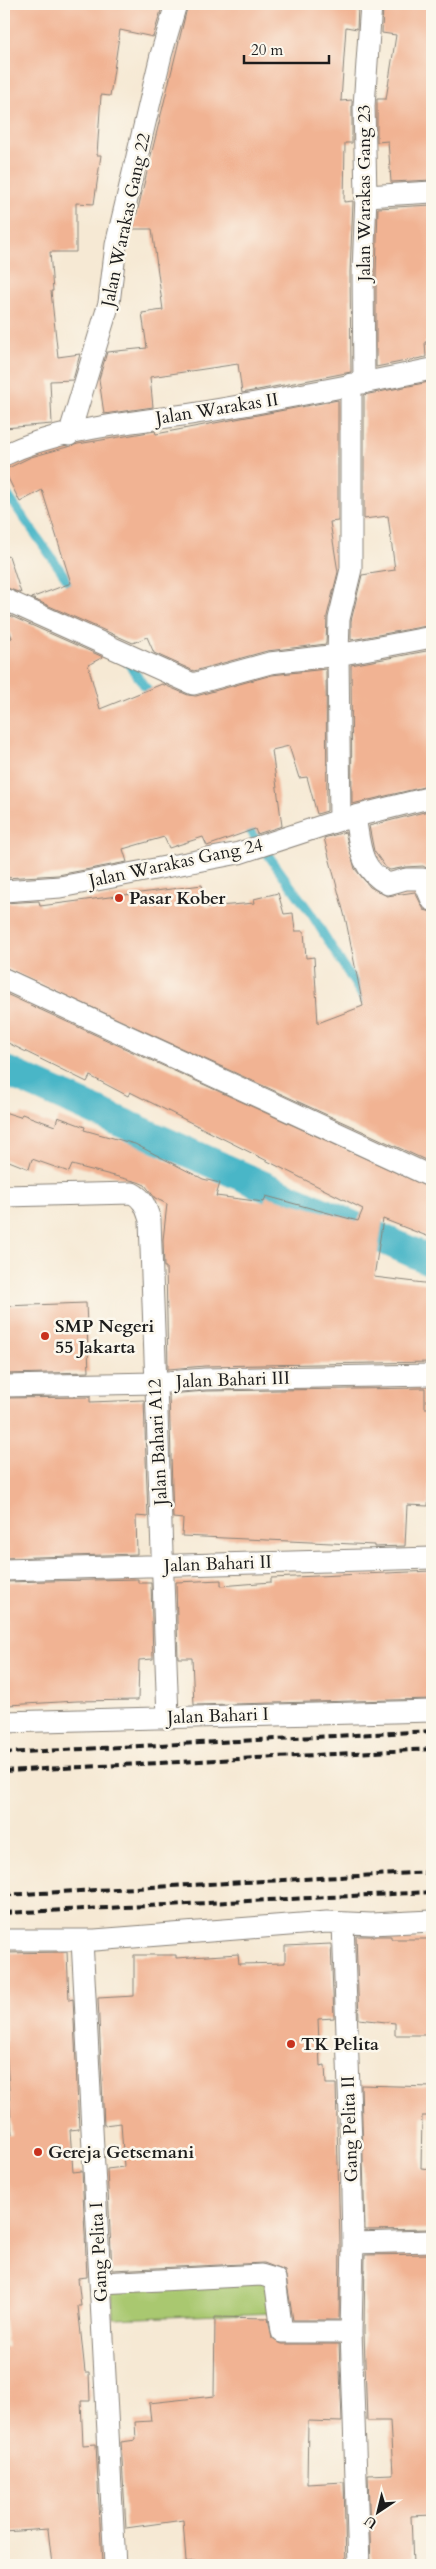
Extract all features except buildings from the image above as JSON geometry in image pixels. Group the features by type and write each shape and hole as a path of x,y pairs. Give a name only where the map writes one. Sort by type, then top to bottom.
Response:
{"street":[{"name":"Jalan Warakas Gang 22","path":"69,435 109,303 118,236 161,55 176,4"},
{"name":"Jalan Warakas Gang 23","path":"371,4 364,106 366,196 351,569 339,619 338,655 348,818 363,862 370,870 388,884 424,879 432,900"},
{"path":"366,196 432,192"},
{"name":"Jalan Warakas II","path":"11,452 69,435 294,397 432,369"},
{"path":"4,599 193,684 270,663 338,655 432,637"},
{"name":"Jalan Warakas Gang 24","path":"4,891 60,887 239,853 348,818 432,797"},
{"path":"4,979 432,1177"},
{"name":"Jalan Bahari A12","path":"4,1196 132,1193 140,1197 150,1220 155,1383 165,1566 168,1718"},
{"name":"Jalan Bahari III","path":"4,1386 155,1383 205,1379 432,1375"},
{"name":"Jalan Bahari II","path":"4,1570 432,1558"},
{"name":"Jalan Bahari I","path":"4,1722 432,1711"},
{"path":"4,1940 82,1940 327,1922 343,1924 432,1921"},
{"name":"Gang Pelita II","path":"343,1924 353,2243 351,2332 359,2565"},
{"name":"Gang Pelita I","path":"82,1940 115,2565"},
{"path":"353,2243 432,2241"},
{"path":"101,2282 261,2275 272,2277 275,2279 282,2332 351,2332"}],"green space":[{"path":"272,2280 275,2313 113,2319 112,2285"}],"waterway":[{"path":"4,490 76,592"},
{"path":"125,659 154,699"},
{"path":"244,822 312,915 367,1004"},
{"path":"4,1070 432,1261"}],"railway":[{"path":"4,1753 432,1731"},
{"path":"4,1771 432,1749"},
{"path":"4,1895 432,1872"},
{"path":"4,1913 432,1892"}],"place":[{"name":"Pasar Kober","path":"119,898"},
{"name":"SMP Negeri 55 Jakarta","path":"45,1336"},
{"name":"TK Pelita","path":"291,2044"},
{"name":"Gereja Getsemani","path":"38,2152"}]}
